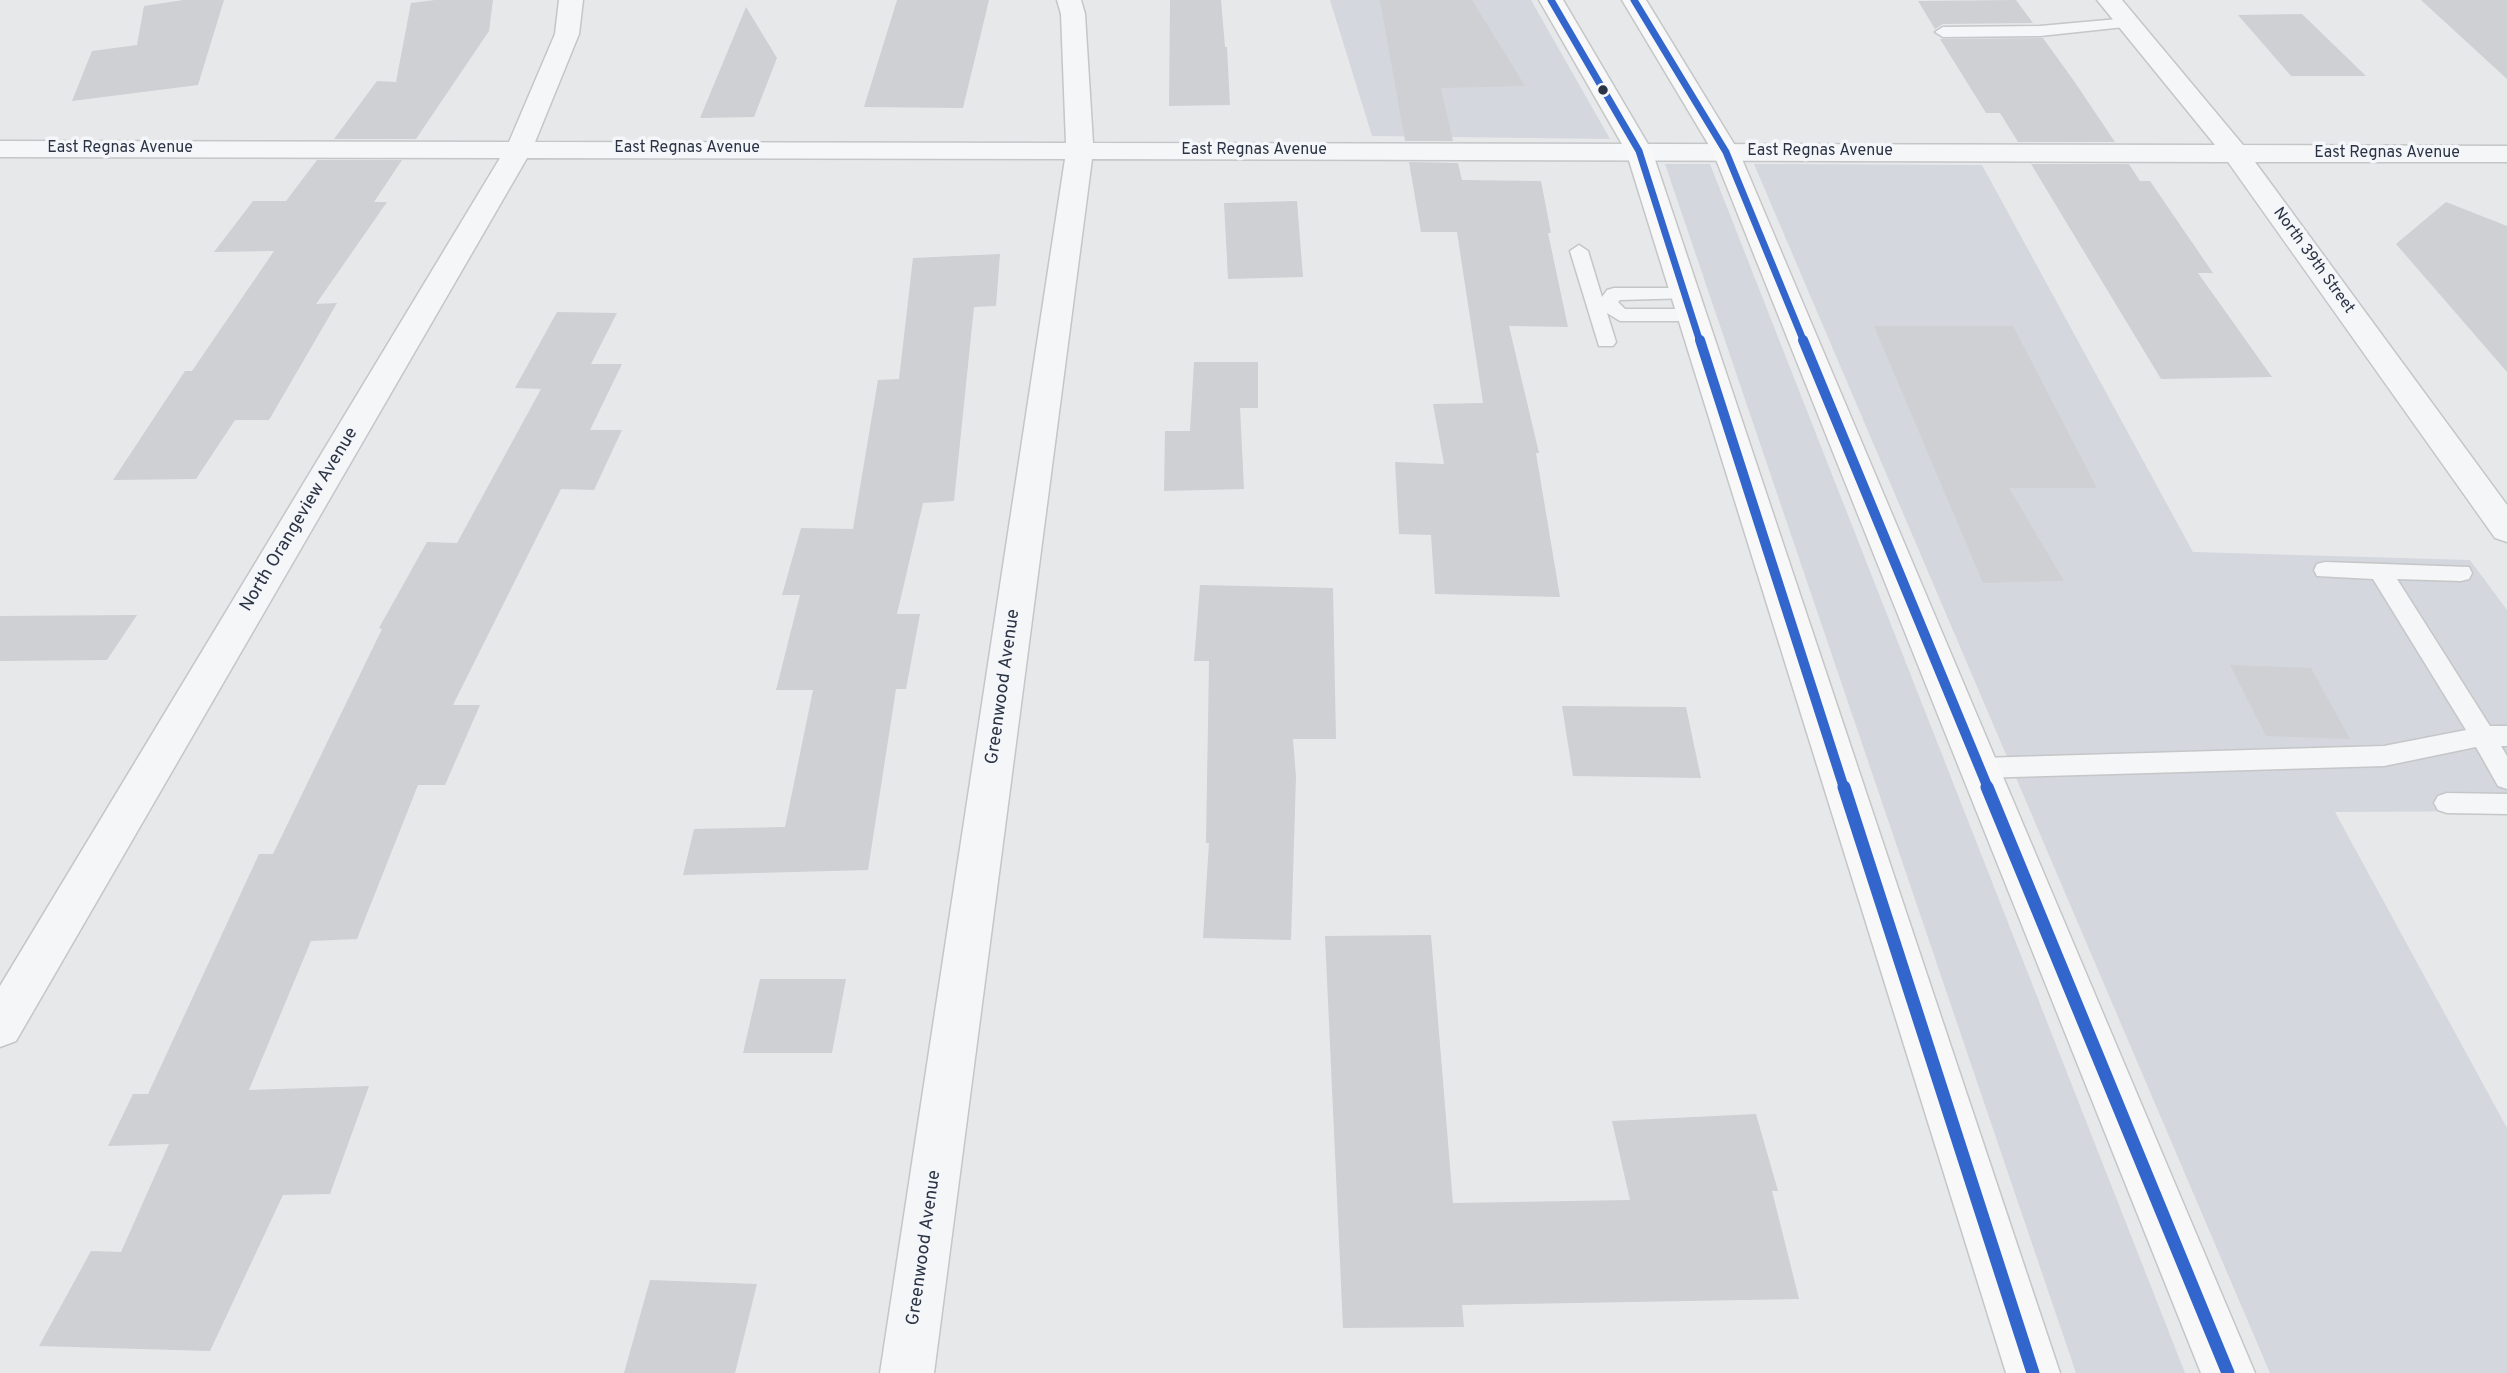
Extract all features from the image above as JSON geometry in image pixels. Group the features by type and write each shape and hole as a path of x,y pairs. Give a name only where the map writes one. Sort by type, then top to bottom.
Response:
{"main road":[{"path":"1550,0 1639,151 2033,1373"},
{"path":"1634,0 1726,152 2228,1373"}],"street":[{"name":"North Orangeview Avenue","path":"0,1027 519,149 567,34 572,0"},
{"name":"Greenwood Avenue","path":"908,1373 1080,151 1073,14 1069,0"},
{"name":"North 39th Street","path":"2109,0 2236,154 2507,530"},
{"name":"East Regnas Avenue","path":"0,149 2507,154"}],"lane":[{"path":"1943,32 2040,31 2129,23"},
{"path":"1579,251 1601,303 1606,342"},
{"path":"1601,303 1620,315 1688,304"},
{"path":"2325,570 2461,573"},
{"path":"2379,571 2495,736 2507,779"},
{"path":"1979,768 2384,756 2495,736"},
{"path":"2447,803 2507,804"}],"shaded area":[{"path":"1330,0 1531,0 1610,139 1372,136"},
{"path":"1665,164 1710,164 2185,1373 2076,1373"},
{"path":"1754,164 1982,165 2193,552 2470,560 2507,610 2507,811 2335,812 2507,1128 2507,1373 2270,1373"}],"building":[{"path":"183,0 224,0 198,85 72,101 92,51 137,45 144,6"},
{"path":"435,0 493,0 489,31 416,139 334,139 377,81 396,82 411,3"},
{"path":"897,0 989,0 963,108 864,107"},
{"path":"1170,0 1221,0 1230,105 1169,106"},
{"path":"1380,0 1472,0 1525,86 1441,88 1453,141 1405,141"},
{"path":"2016,0 2033,23 1943,24 1935,29 1918,1"},
{"path":"2421,0 2507,0 2507,79"},
{"path":"746,7 777,58 754,117 700,118"},
{"path":"2302,14 2366,76 2291,76 2238,15"},
{"path":"2043,38 2115,142 2018,142 2000,113 1986,113 1940,39"},
{"path":"317,160 402,160 374,202 387,202 316,304 337,303 269,420 235,420 196,479 113,480 185,371 192,371 274,251 214,252 253,201 286,201"},
{"path":"1409,162 1458,163 1462,180 1541,181 1551,233 1548,233 1568,327 1509,326 1539,453 1536,453 1560,597 1435,594 1431,535 1399,534 1395,462 1444,464 1433,404 1483,403 1457,232 1421,232"},
{"path":"2031,164 2129,164 2140,181 2150,181 2213,273 2198,273 2272,377 2161,379"},
{"path":"1297,201 1303,277 1228,279 1224,203"},
{"path":"2446,202 2507,226 2507,372 2396,244"},
{"path":"1000,254 996,306 974,307 954,501 923,503 897,614 920,614 906,689 896,689 868,870 683,875 694,829 785,827 813,690 776,690 800,595 782,595 801,528 853,529 878,380 899,379 913,258"},
{"path":"557,312 617,313 591,364 622,364 590,430 622,430 594,490 561,489 453,705 480,705 445,785 418,785 357,939 311,941 249,1090 369,1086 330,1194 283,1195 210,1351 39,1346 91,1251 121,1252 169,1144 108,1146 133,1094 148,1094 259,854 273,854 382,629 379,628 427,542 457,543 541,389 515,388"},
{"path":"1874,326 2013,326 2097,488 2009,488 2064,581 1983,583"},
{"path":"1194,362 1258,362 1258,408 1240,408 1244,489 1164,491 1165,431 1190,431"},
{"path":"1200,585 1333,588 1336,739 1293,739 1296,777 1291,940 1203,938 1209,843 1206,843 1209,661 1194,661"},
{"path":"137,615 107,660 0,661 0,616"},
{"path":"2230,665 2311,668 2350,739 2266,736"},
{"path":"1562,706 1686,707 1701,778 1573,776"},
{"path":"1431,935 1453,1203 1630,1200 1612,1121 1756,1114 1778,1191 1772,1191 1799,1299 1462,1305 1464,1327 1343,1328 1325,936"},
{"path":"760,979 846,979 832,1053 743,1053"},
{"path":"650,1280 757,1284 735,1373 624,1373"}],"transit line":[{"path":"1551,0 1639,151 2033,1373"},
{"path":"1634,0 1726,152 2228,1373"}]}
